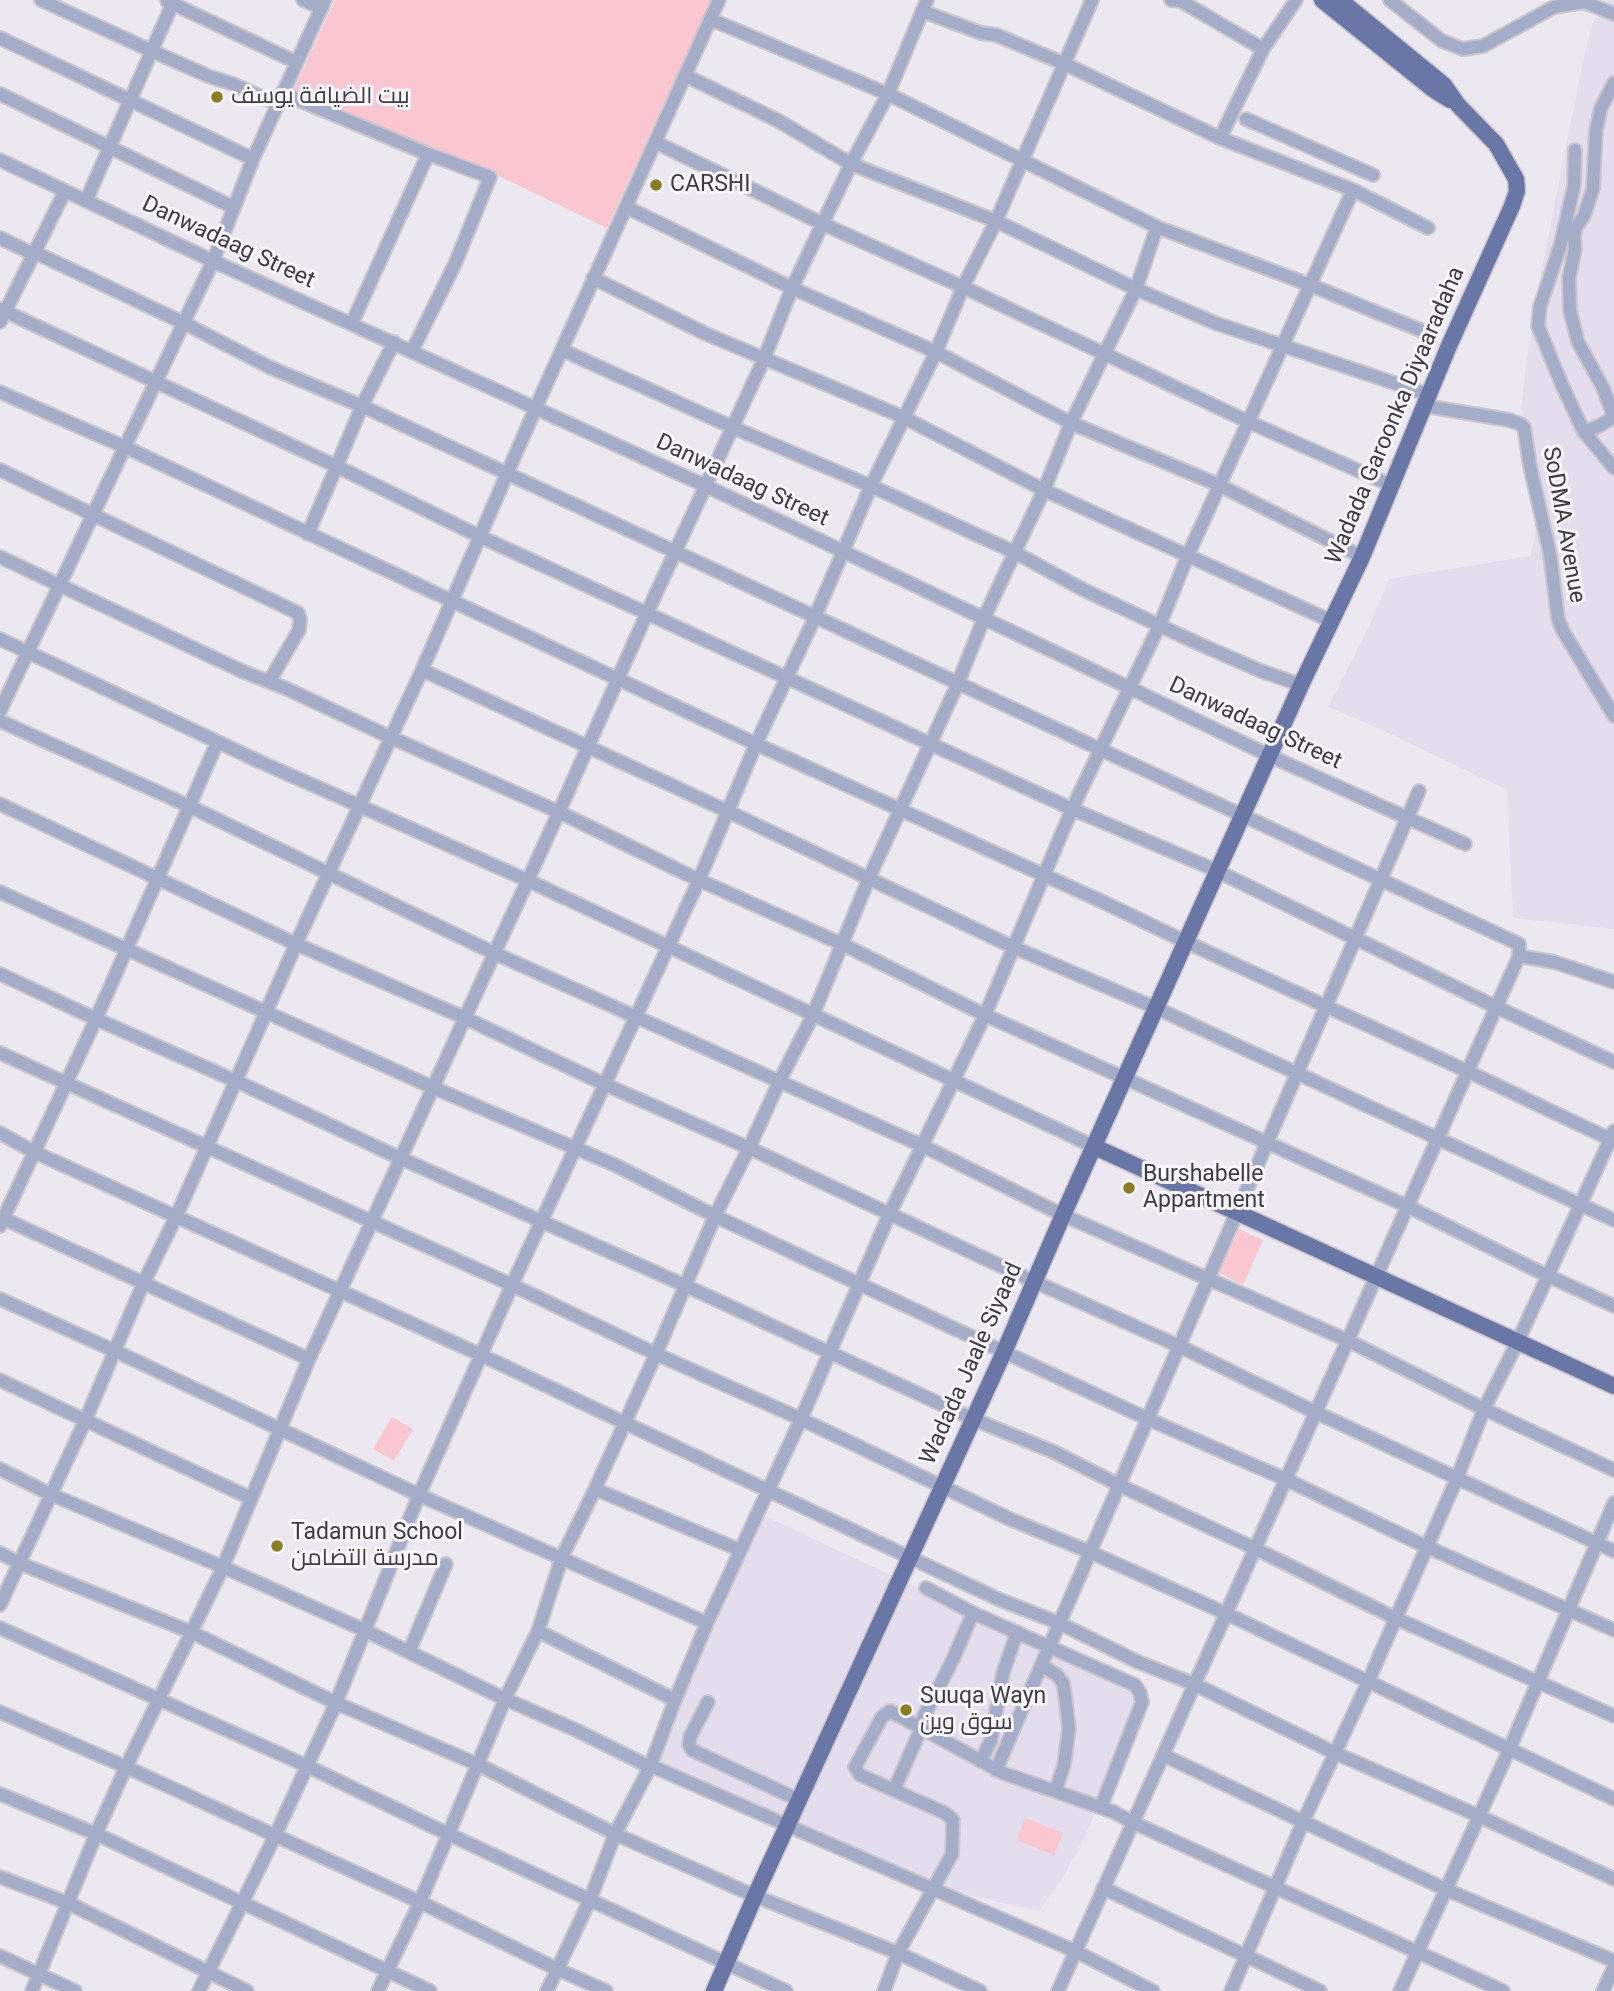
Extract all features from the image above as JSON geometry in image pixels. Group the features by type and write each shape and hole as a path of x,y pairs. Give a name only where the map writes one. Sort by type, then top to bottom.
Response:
{"main road":[{"name":"Wadada Garoonka Diyaaradaha","path":"1322,0 1434,90 1458,105"},
{"name":"Wadada Garoonka Diyaaradaha","path":"1270,756 1362,557 1517,191 1516,179 1496,144 1458,105 1444,85 1340,0"},
{"name":"Wadada Jaale Siyaad","path":"714,1991 1004,1352 1270,756"},
{"path":"1095,1147 1614,1386"}],"street":[{"path":"41,0 208,76 280,99 490,177 455,264 412,351"},
{"path":"0,710 213,261 253,159 323,4 303,0"},
{"path":"0,1605 85,1421 143,1284 176,1217 296,944 422,670 593,278 719,0"},
{"path":"199,1991 336,1703 419,1495 512,1285 699,880 756,744 844,552 871,486 996,221 1092,0"},
{"path":"1171,0 1181,1 1263,48"},
{"path":"1220,138 1263,48 1296,0"},
{"path":"1390,0 1442,41 1462,49 1483,46 1554,8 1584,2 1614,14"},
{"path":"86,201 171,1 296,62"},
{"path":"33,1991 96,1834 223,1567 309,1359 764,359 792,288 851,164 888,94 925,5 981,33 996,35 1065,64 1220,138 1353,190 1428,228"},
{"path":"710,19 888,94 1157,226 1425,332"},
{"path":"0,38 253,159"},
{"path":"686,76 777,120 851,164 996,221 1136,289 1215,323 1282,345 1428,401"},
{"path":"1584,432 1614,417 1603,388 1578,342 1570,311 1569,278 1576,227 1584,216 1592,188 1596,130 1601,108 1614,83"},
{"path":"0,94 233,207"},
{"path":"1246,119 1373,176"},
{"path":"1262,154 1273,132"},
{"path":"656,142 823,225 1393,486"},
{"path":"1576,150 1574,186 1560,247 1540,306 1538,326 1584,432 1614,468"},
{"path":"352,323 428,154"},
{"name":"Danwadaag Street","path":"0,160 213,261 706,486 1270,756 1465,844"},
{"path":"547,1991 590,1900 615,1834 650,1767 707,1623 801,1419 889,1215 985,1015 1043,876 1160,624 1219,485 1353,190"},
{"path":"65,191 2,314 157,381 481,537 1073,809 1218,872 1614,1062"},
{"path":"626,207 792,288 936,352 1071,423 1219,485 1362,557"},
{"path":"378,1991 420,1902 505,1699 538,1631 562,1557 656,1354 715,1216 813,1015 869,878 958,682 984,618 1044,490 1071,423 1136,289 1157,226"},
{"path":"0,238 184,323 269,367 508,474 1519,944 1519,956 1058,1991"},
{"path":"593,278 704,333 903,417 1044,490 1331,621"},
{"path":"308,534 362,407 394,342"},
{"path":"562,351 871,486 1014,552 1084,590 1209,648 1301,685"},
{"path":"0,392 125,447 900,811 1613,1137 1484,1409 1457,1478 1368,1682 1303,1822 1231,1991"},
{"name":"SoDMA Avenue","path":"1428,401 1509,420 1524,427 1550,554 1558,619 1614,716"},
{"path":"0,470 298,613 299,630 269,682"},
{"path":"0,557 244,672 559,812 699,880 842,944 985,1015 1406,1206 1614,1306"},
{"path":"0,639 217,743 527,880 1095,1147"},
{"path":"422,670 1013,947 1156,1008 1614,1220"},
{"path":"0,721 189,806 494,953 923,1146 1063,1215 1347,1340 1614,1470"},
{"path":"217,743 96,1019 1,1220 309,1359"},
{"path":"996,1770 1419,791"},
{"path":"0,804 296,944 465,1018 1179,1346 1614,1551"},
{"path":"0,891 434,1088 576,1148 1147,1419 1285,1479 1427,1547 1614,1630"},
{"path":"1519,956 1554,962 1614,982"},
{"path":"0,974 973,1419 1054,1452 1395,1618 1614,1716"},
{"path":"0,1052 512,1285 801,1419 941,1488 1226,1613 1614,1799"},
{"path":"0,1133 34,1152 481,1355 998,1599 1059,1623 1138,1662 1194,1684 1335,1753 1614,1879"},
{"path":"0,1299 419,1495 707,1623"},
{"path":"0,1380 250,1497"},
{"path":"0,1469 50,1494 364,1630 650,1767 1075,1951 1153,1991"},
{"path":"595,1489 740,1550"},
{"path":"1400,1991 1509,1750 1614,1503"},
{"path":"0,1553 191,1632 336,1703 479,1765 615,1834 755,1896 898,1953 980,1991"},
{"path":"409,1653 446,1564"},
{"path":"926,1588 973,1613 1135,1685 1142,1702 1101,1807"},
{"path":"894,1790 921,1729 922,1720 973,1613"},
{"path":"0,1628 307,1766 786,1991"},
{"path":"538,1631 675,1700"},
{"path":"981,1762 991,1740 1003,1673 1017,1632"},
{"path":"1041,1665 1057,1675 1063,1683 1067,1711 1069,1729 1064,1765 1056,1790"},
{"path":"708,1702 690,1737 689,1745 692,1750 799,1800"},
{"path":"884,1991 898,1953 952,1854 953,1820 945,1813 860,1775 855,1767 883,1717 890,1711 996,1770 1101,1807 1503,1991"},
{"path":"0,1712 420,1902 606,1991"},
{"path":"1163,1755 1447,1890 1614,1961"},
{"path":"0,1794 96,1834 430,1991"},
{"path":"0,1877 68,1903 247,1991"},
{"path":"1103,1888 1320,1991"},
{"path":"0,1956 75,1991"},
{"path":"1603,1991 1614,1967"}],"shaded area":[{"path":"335,0 711,0 607,228 505,179 293,91"},
{"path":"1603,0 1614,0 1614,929 1513,918 1507,790 1328,707 1370,624 1389,579 1531,556 1542,492 1532,441 1521,408 1533,314 1583,61 1592,25"},
{"path":"1239,1229 1263,1240 1243,1285 1219,1273"},
{"path":"392,1417 413,1429 394,1461 373,1449"},
{"name":"Suuqa Wayn سوق وين","path":"765,1516 1144,1694 1084,1839 1060,1882 1039,1911 927,1886 656,1759 710,1630"},
{"path":"1025,1818 1063,1833 1054,1855 1017,1840"}],"place":[{"name":"بيت الضيافة يوسف","path":"217,97"},
{"name":"CARSHI","path":"656,185"},
{"name":"Burshabelle Appartment","path":"1129,1188"},
{"name":"Tadamun School مدرسة التضامن","path":"277,1546"},
{"name":"Suuqa Wayn سوق وين","path":"906,1710"}]}
